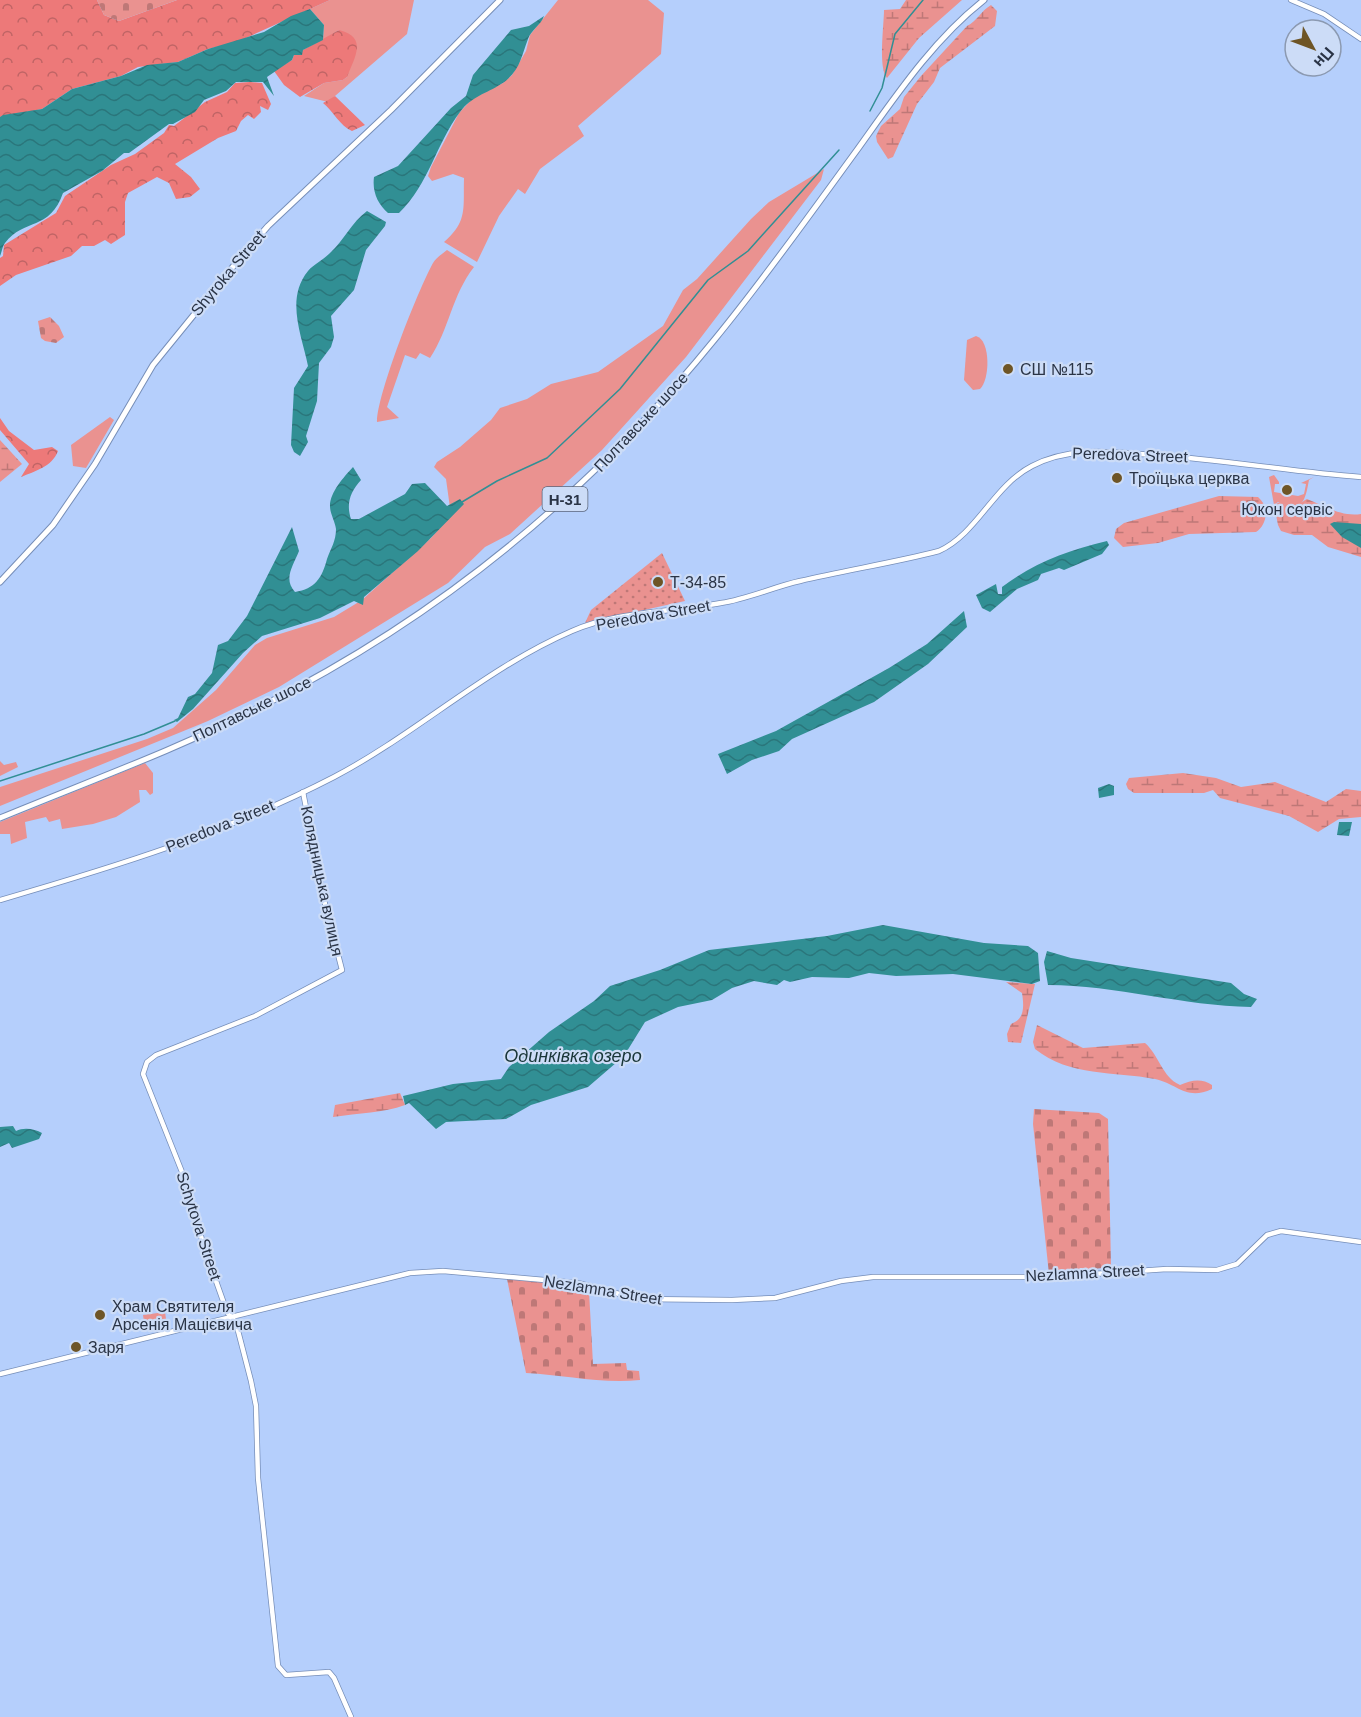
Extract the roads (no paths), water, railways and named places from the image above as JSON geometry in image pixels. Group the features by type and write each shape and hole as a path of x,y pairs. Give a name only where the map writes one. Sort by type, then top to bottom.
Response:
{"main road":[{"name":"Shyroka Street","path":"0,582 53,525 95,464 153,365 236,263 268,226 392,110 500,0"},
{"name":"Полтавське шосе","path":"0,818 209,731 301,686 404,625 465,583 511,546 589,477 653,413 718,336 906,83 946,36 984,0"}],"street":[{"path":"1291,0 1324,14 1361,39"},
{"name":"Peredova Street","path":"0,900 154,853 303,792 361,761 478,683 575,629 662,611 730,602 795,582 939,551 956,542 1011,479 1053,457 1079,452 1139,454 1210,459 1314,474 1361,477"},
{"name":"Колядницька вулиця","path":"303,792 324,900 342,970"},
{"name":"Schytova Street","path":"342,970 255,1016 156,1055 143,1068 146,1084 184,1178 204,1250 230,1317 236,1323 256,1406 258,1478 278,1665 286,1676 329,1672 334,1678 351,1717"},
{"name":"Nezlamna Street","path":"0,1374 346,1286 410,1273 432,1271 578,1283 638,1299 678,1301 775,1298 841,1281 873,1277 1049,1277 1167,1269 1217,1270 1237,1264 1273,1232 1291,1231 1361,1242"}],"water":[{"path":"310,9 324,25 323,40 303,50 302,55 294,55 292,60 267,77 274,96 263,82 236,82 226,91 204,100 195,112 169,124 129,153 124,153 102,171 63,193 58,205 44,219 12,235 4,245 0,256 0,117 42,109 72,89 121,76 147,65 178,62 208,49 264,32 291,16"},
{"path":"544,16 529,36 519,64 512,74 501,84 474,99 460,112 409,202 399,213 388,213 376,197 374,177 398,166 451,108 466,96 473,75 511,30 529,26"},
{"path":"367,211 386,222 385,226 366,250 354,290 331,316 334,337 331,347 319,363 317,401 306,436 308,442 300,456 294,452 291,445 294,388 308,366 297,318 297,293 308,271 330,253"},
{"path":"353,467 361,480 350,498 351,519 359,519 405,494 412,484 425,483 447,506 460,499 464,504 418,551 364,597 363,605 354,601 320,618 262,636 243,653 193,709 177,722 174,720 178,718 188,697 195,694 212,673 218,645 228,641 247,616 292,527 299,551 290,572 291,587 295,592 317,582 323,572 336,533 330,509 332,495"},
{"path":"1334,522 1361,524 1361,548 1342,537 1330,524"},
{"path":"1107,541 1109,545 1102,554 1064,570 1059,568 1041,574 1038,580 1017,589 990,612 982,608 976,595 996,584 998,594 1002,594 1002,587 1039,564 1065,553"},
{"path":"964,611 967,627 928,664 874,702 792,739 779,751 752,760 727,774 718,754 776,731 889,668 927,644"},
{"path":"1109,784 1114,786 1114,795 1099,798 1098,788"},
{"path":"1339,822 1352,822 1349,836 1337,835"},
{"name":"Одинківка озеро","path":"883,925 984,943 1028,946 1038,953 1040,981 1032,984 953,974 896,976 869,973 849,978 812,977 790,982 784,980 777,985 754,981 732,988 712,1000 678,1007 645,1022 624,1056 588,1087 531,1105 506,1119 446,1122 436,1129 409,1103 405,1105 403,1096 453,1084 501,1079 509,1067 549,1032 594,1001 610,986 660,970 709,950 827,936"},
{"path":"1047,951 1071,958 1231,983 1244,994 1257,999 1251,1007 1226,1006 1099,988 1048,985 1044,962"},
{"path":"13,1126 16,1131 29,1129 42,1133 39,1139 12,1148 9,1143 0,1147 0,1127"}],"waterway":[{"path":"870,111 882,88 895,34 923,0"},
{"path":"462,502 497,481 547,458 620,389 708,280 748,251 839,150"},
{"path":"0,781 144,734 175,721"}],"place":[{"name":"СШ №115","path":"1008,369"},
{"name":"Троїцька церква","path":"1117,478"},
{"name":"Юкон сервіс","path":"1287,490"},
{"name":"Т-34-85","path":"658,582"},
{"name":"Храм Святителя Арсенія Мацієвича","path":"100,1315"},
{"name":"Заря","path":"76,1347"}]}
